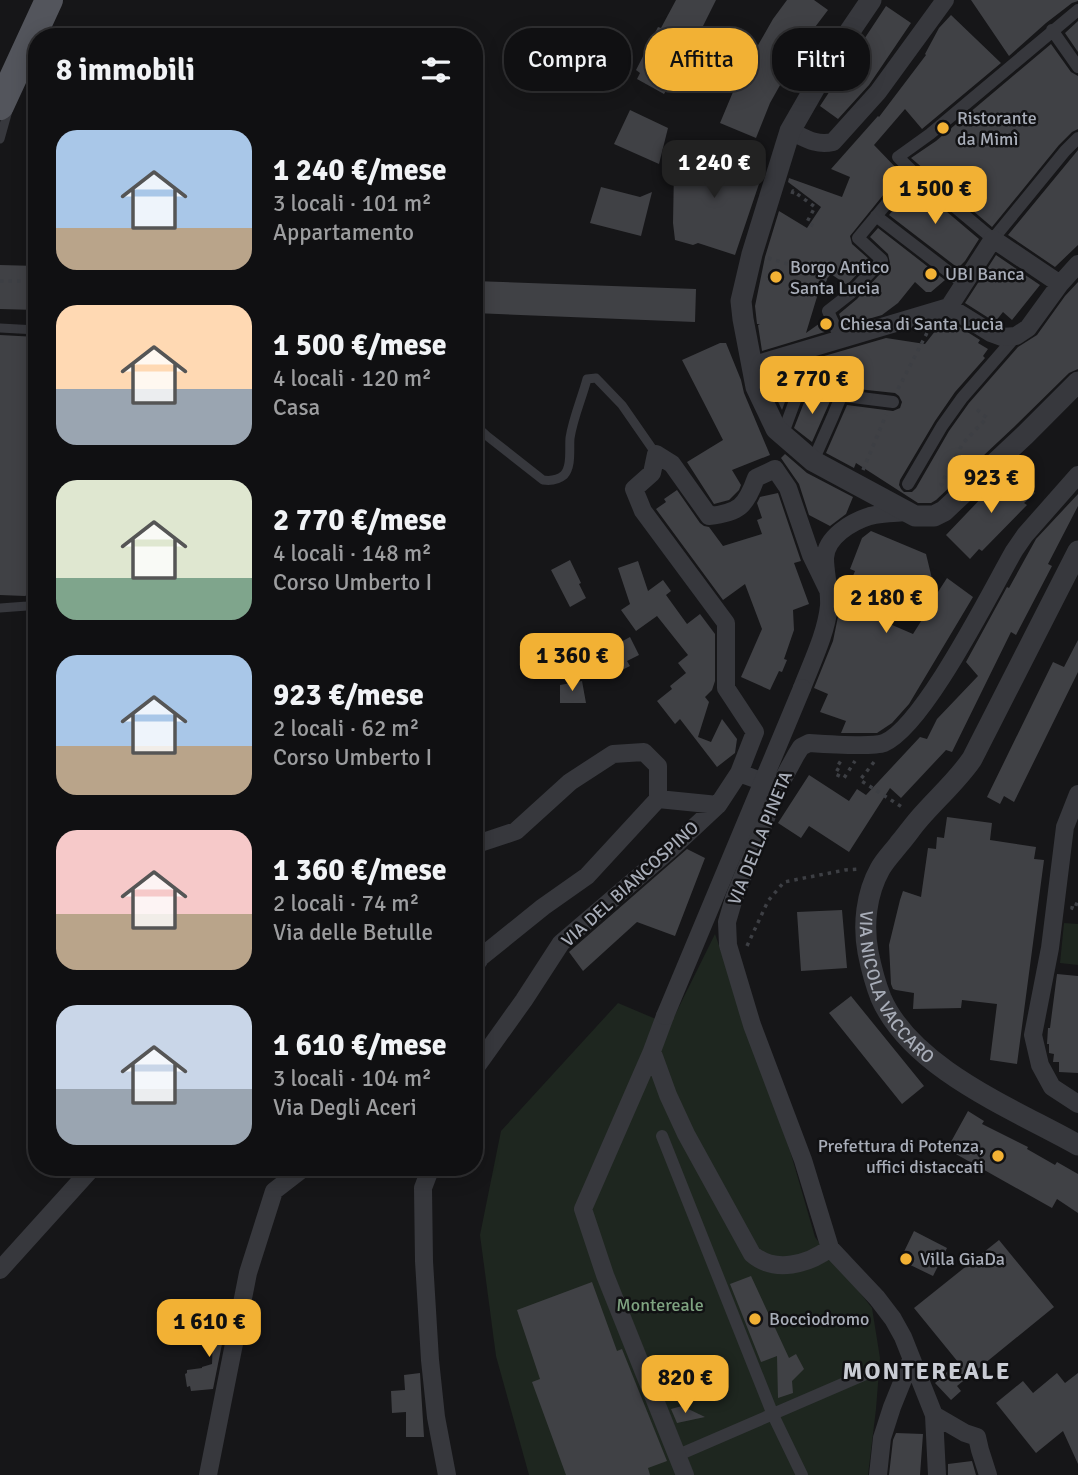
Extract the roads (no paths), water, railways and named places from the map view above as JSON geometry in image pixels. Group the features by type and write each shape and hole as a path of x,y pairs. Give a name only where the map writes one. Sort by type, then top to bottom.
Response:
{"main road":[{"path":"0,58 38,8"},
{"path":"30,28 38,8"},
{"path":"0,106 28,34"}],"street":[{"path":"871,0 833,56 790,131 752,253 741,301 756,387 779,433 813,461 907,512 915,516 934,516 958,498 1078,382"},
{"path":"790,131 814,144 833,142 878,92 945,0"},
{"path":"1060,284 993,239 898,157 1078,10"},
{"path":"1052,30 1078,67"},
{"path":"751,366 949,307 993,239 1078,138"},
{"path":"841,340 828,311 851,293 883,260 858,239 913,172"},
{"path":"876,216 963,283"},
{"path":"908,484 962,398 1016,336 1028,328 1078,264"},
{"path":"949,307 991,333 1002,337 1016,336"},
{"path":"804,352 810,385"},
{"path":"779,433 800,387 810,385 845,396 893,402"},
{"path":"813,461 842,394"},
{"path":"656,454 672,464 709,516 726,514 741,506 750,496 756,478 775,469 788,488 811,555 828,590"},
{"name":"VIA DEL BIANCOSPINO","path":"483,1057 561,943 718,805 740,773 755,732 726,688 726,623 643,510 634,488 652,473 656,454"},
{"name":"VIA DELLA PINETA","path":"830,1248 803,1160 752,1025 735,971 728,945 727,922 734,898 778,788 801,747 809,743 882,744 896,736 918,712 954,657 1025,535 1078,475"},
{"path":"685,1475 605,1275 583,1209 652,1051 802,688 827,620 829,603 825,553 831,540 850,525 871,516 907,512"},
{"name":"VIA NICOLA VACCARO","path":"1078,551 972,759 962,774 919,819 880,867 872,884 866,916 866,943 881,999 907,1036 929,1058 961,1080 1078,1145"},
{"path":"483,842 516,831 570,782 613,754 644,752 658,766 658,799 587,876 543,906 483,955"},
{"path":"740,773 778,788"},
{"path":"1078,794 1065,827 1051,948 1033,1035 1040,1065 1052,1087 1078,1104"},
{"path":"658,799 718,805"},
{"path":"652,1051 686,1134 752,1254 768,1264 795,1264 809,1261 830,1248 877,1298 893,1320 903,1337 934,1415 937,1475"},
{"path":"662,1136 773,1415 802,1475"},
{"path":"0,1270 85,1176"},
{"path":"208,1475 248,1273 274,1191 293,1176"},
{"path":"428,1176 423,1188 430,1360 436,1417 447,1475"},
{"path":"878,1475 882,1438 911,1360"},
{"path":"676,1457 868,1373"},
{"path":"934,1415 977,1437 986,1446 1000,1475"},
{"path":"977,1437 988,1475"}],"lane":[{"path":"32,28 38,8"},
{"path":"0,139 28,42"},
{"path":"0,328 28,330"},
{"path":"483,432 543,480 559,478 565,474 568,466 571,436 587,379 596,377 622,405 656,454"},
{"path":"0,608 28,606"}],"place":[{"name":"Ristorante da Mimì","path":"943,128"},
{"name":"UBI Banca","path":"931,274"},
{"name":"Borgo Antico Santa Lucia","path":"776,277"},
{"name":"Chiesa di Santa Lucia","path":"826,324"},
{"name":"Prefettura di Potenza, uffici distaccati","path":"998,1156"},
{"name":"Villa GiaDa","path":"906,1259"},
{"name":"Bocciodromo","path":"755,1319"}],"district":[{"name":"MONTEREALE","path":"927,1371"}],"park label":[{"name":"Montereale","path":"660,1305"}]}
